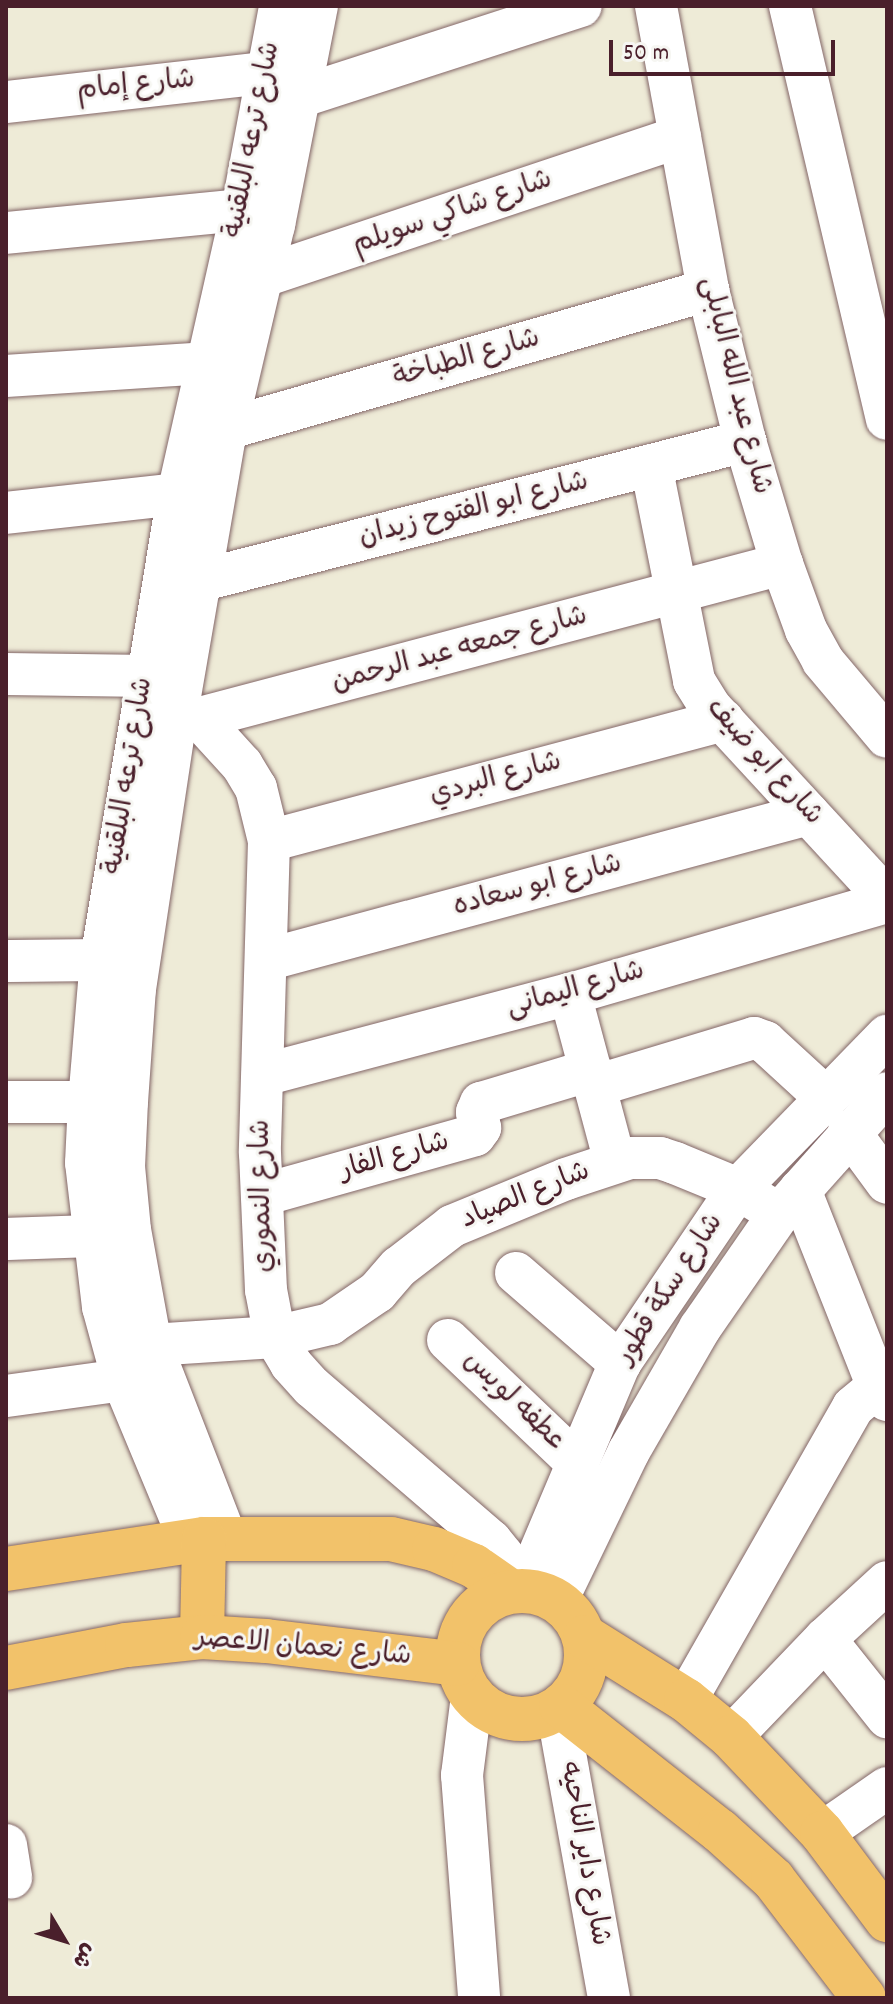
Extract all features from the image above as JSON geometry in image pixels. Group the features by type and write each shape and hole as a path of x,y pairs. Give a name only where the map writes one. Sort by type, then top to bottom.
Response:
{"main road":[{"path":"6,1569 207,1539 391,1539 434,1549 569,1610 585,1637 587,1656 575,1692 559,1708 536,1718 512,1719 490,1711 465,1680 462,1631 470,1617 488,1601 527,1593"},
{"path":"202,1637 207,1539"},
{"name":"شارع نعمان الاعصر","path":"6,1668 127,1645 202,1637 266,1641 465,1680"},
{"path":"585,1637 686,1700 731,1737 822,1833 887,1920"},
{"path":"559,1708 720,1831 773,1879 864,1998"}],"street":[{"name":"شارع ترعه البلقنية","path":"207,1539 176,1417 151,1345 130,1230 124,1167 108,1102 101,960 171,725 203,580 197,492 208,363 242,284 274,225 283,85 280,6"},
{"name":"شارع ترعه البلقنية","path":"171,725 147,676 197,492 226,429 242,284 242,210 283,85 317,6"},
{"name":"شارع إمام","path":"6,102 283,85 581,6"},
{"name":"شارع عبد الله البابلى","path":"656,6 708,290 745,441 782,564 806,630 823,661 887,737"},
{"path":"790,6 887,419"},
{"name":"شارع شاكي سويلم","path":"242,284 680,137"},
{"path":"6,233 242,210"},
{"name":"شارع الطباخة","path":"226,429 708,290"},
{"path":"6,376 208,363"},
{"name":"شارع ابو الفتوح زيدان","path":"203,580 745,441"},
{"name":"شارع ابو ضيف","path":"651,465 674,594 694,681 723,720 887,901"},
{"path":"6,513 197,492"},
{"name":"شارع جمعه عبد الرحمن","path":"171,725 782,564"},
{"path":"6,674 147,676"},
{"name":"شارع البردي","path":"269,841 723,720"},
{"name":"شارع النموري","path":"171,725 249,776 265,814 269,841 260,1153 266,1290 275,1337 291,1364 312,1387 491,1541 527,1593"},
{"name":"شارع ابو سعاده","path":"266,960 809,814"},
{"name":"شارع ترعه البلقنية","path":"139,833 135,989 108,1102 86,1163 92,1236 103,1307 123,1380 207,1539"},
{"name":"شارع اليمانى","path":"263,1075 570,994 887,901"},
{"path":"6,961 101,960"},
{"path":"570,994 615,1162"},
{"name":"شارع سكة قطور","path":"527,1593 620,1363 738,1189 887,1036"},
{"name":"شارع الفار","path":"262,1195 366,1149 424,1138 475,1135 480,1126 477,1109 484,1101 754,1038 765,1042 825,1097"},
{"path":"6,1102 108,1102"},
{"path":"875,1112 887,1183"},
{"name":"شارع سكة قطور","path":"527,1593 629,1451 700,1328 789,1202 875,1112"},
{"name":"شارع الصياد","path":"151,1345 275,1337 330,1324 355,1310 377,1292 399,1267 452,1226 630,1158 660,1158 738,1189 789,1202"},
{"path":"686,1700 853,1407 884,1387 789,1202"},
{"path":"6,1239 92,1236"},
{"path":"516,1273 620,1363"},
{"name":"عطفه لويس","path":"448,1340 578,1464"},
{"path":"6,1396 123,1380"},
{"path":"731,1737 825,1639 887,1582"},
{"path":"825,1639 887,1717"},
{"path":"465,1680 462,1775 479,1998"},
{"name":"شارع داير الناحيه","path":"559,1708 609,1998"},
{"path":"822,1833 887,1788"}]}
